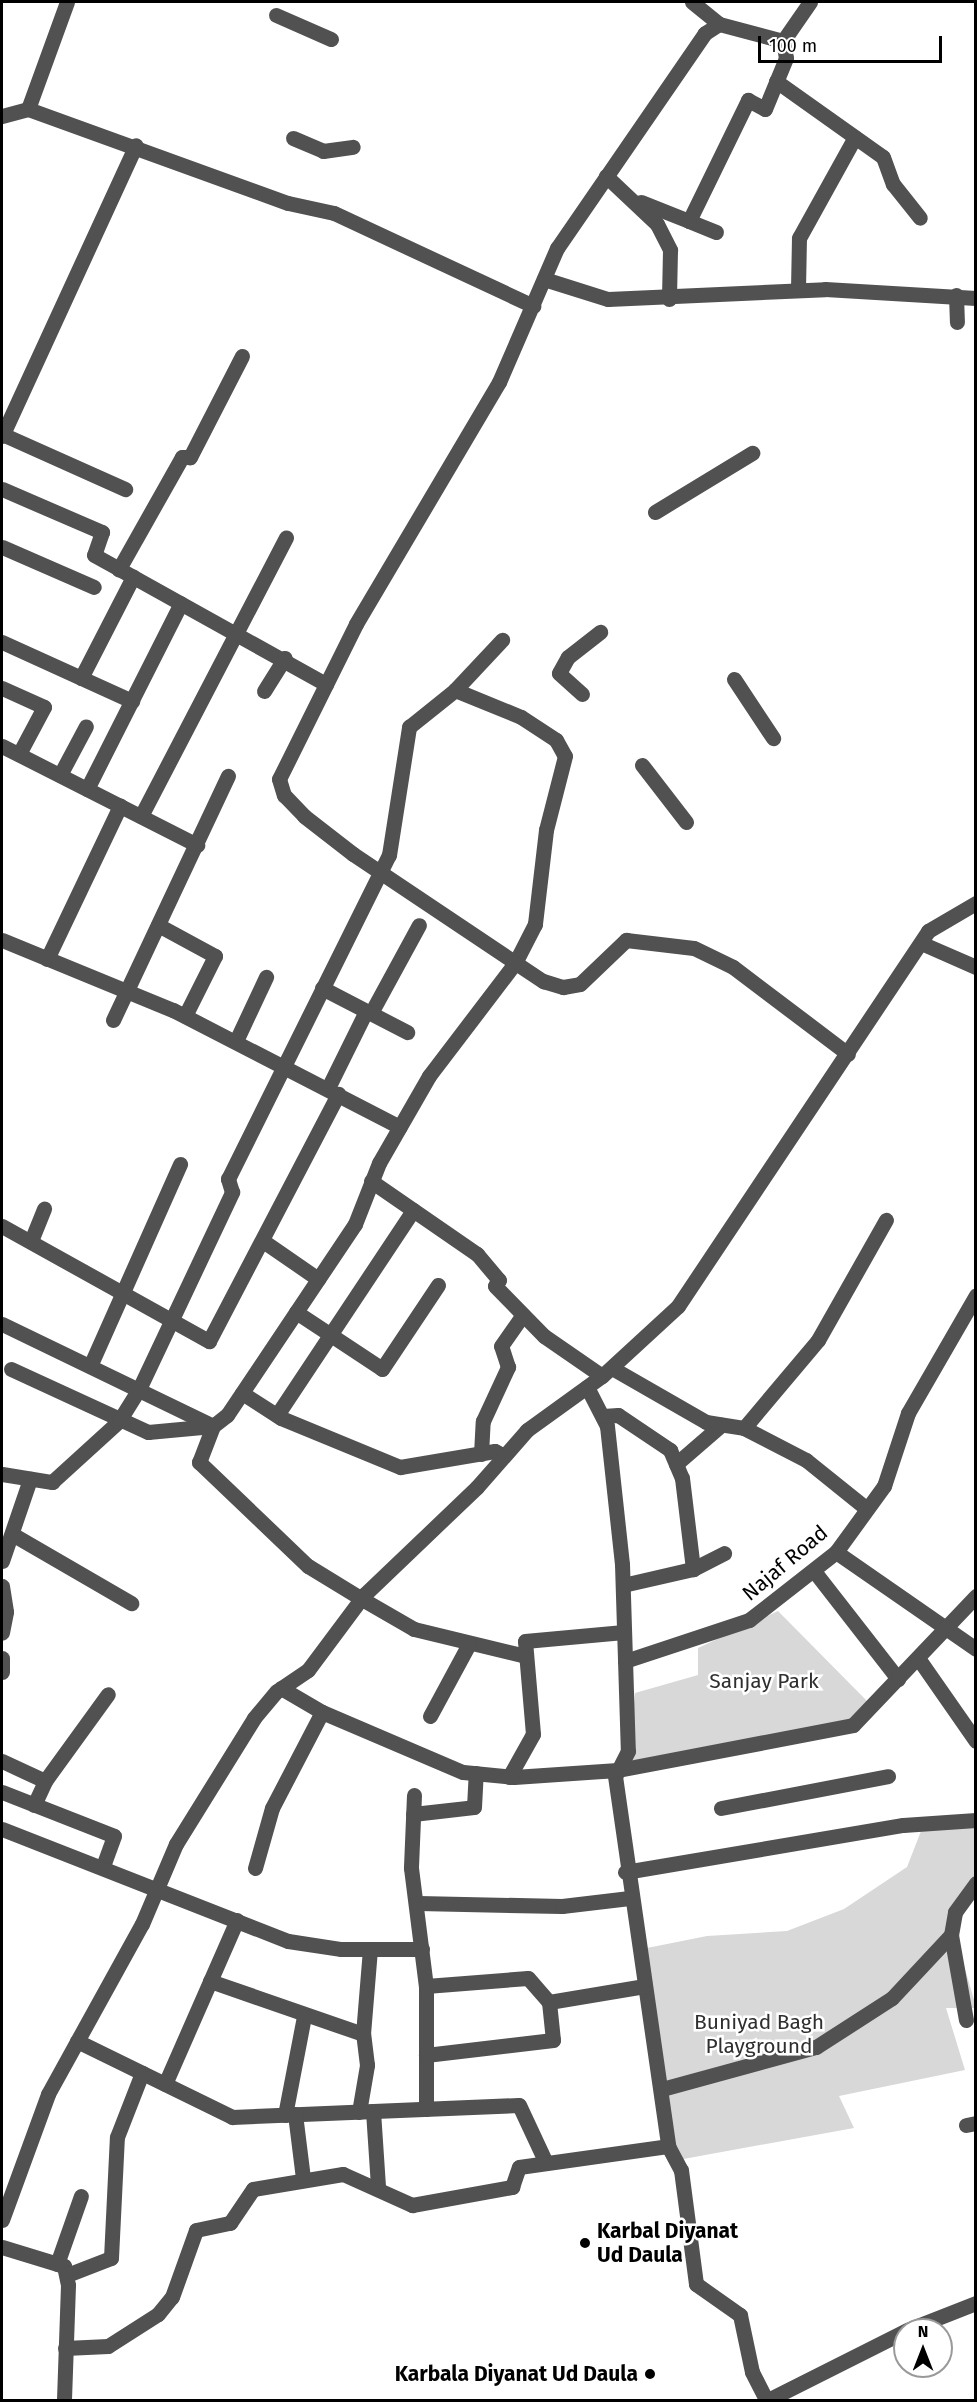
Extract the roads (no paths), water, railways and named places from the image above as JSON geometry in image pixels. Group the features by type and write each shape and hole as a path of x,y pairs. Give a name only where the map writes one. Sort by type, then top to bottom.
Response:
{"street":[{"path":"28,109 67,2"},
{"path":"692,2 718,24 783,41"},
{"path":"688,221 748,100 765,109 786,58 783,41 810,2"},
{"path":"705,13 705,33"},
{"path":"276,15 331,39"},
{"path":"718,24 705,33 557,248 499,382 326,684 279,779 284,795 380,870 515,963 562,987 580,984 626,940 694,948 733,968 848,1054"},
{"path":"777,81 883,157 893,184 920,218"},
{"path":"2,116 28,109 136,145 288,203 334,213 533,306"},
{"path":"798,289 799,238 855,137"},
{"path":"293,138 323,151 353,147"},
{"path":"125,489 2,435 136,145"},
{"path":"606,176 639,201 716,232"},
{"path":"639,201 670,250 669,299"},
{"path":"544,279 608,299 669,299 798,289 975,297"},
{"path":"956,295 957,322"},
{"path":"81,678 126,573 182,457 190,457 242,356"},
{"path":"655,512 752,453"},
{"path":"2,489 102,532 94,555 285,658 326,684"},
{"path":"141,816 286,537"},
{"path":"2,548 94,587"},
{"path":"87,789 182,603"},
{"path":"582,694 559,673 568,657 600,632"},
{"path":"2,1474 52,1482 119,1421 140,1387 232,1192 228,1179 388,855 409,727 455,690 502,640"},
{"path":"2,642 132,701"},
{"path":"264,691 285,658"},
{"path":"734,678 773,738"},
{"path":"2,688 44,707 19,754"},
{"path":"455,690 521,717 556,740 565,756 546,830 535,924 515,963 429,1076 371,1181 355,1224 242,1393 213,1426 199,1462 308,1566 362,1599 414,1629 526,1656"},
{"path":"60,775 86,726"},
{"path":"2,746 196,845"},
{"path":"642,765 686,822"},
{"path":"113,1020 228,776"},
{"path":"47,959 120,806"},
{"path":"2,2220 48,2094 158,1887 176,1844 254,1718 281,1688 308,1670 362,1599 504,1456 526,1430 607,1372 678,1306 928,931 975,903"},
{"path":"158,925 215,956 185,1016"},
{"path":"2,1226 209,1341 263,1241 369,1012 419,926"},
{"path":"2,940 185,1016 400,1127"},
{"path":"921,943 975,967"},
{"path":"236,1041 266,977"},
{"path":"322,988 407,1032"},
{"path":"91,1364 180,1164"},
{"path":"371,1181 477,1254 499,1280 495,1286 523,1314 607,1372 673,1405 721,1425 744,1428 806,1460 867,1509"},
{"path":"31,1242 44,1209"},
{"path":"277,1415 413,1210"},
{"path":"744,1428 818,1340 886,1220"},
{"path":"263,1241 318,1279"},
{"path":"296,1312 382,1369 438,1285"},
{"name":"Najaf Road","path":"625,1661 749,1620 836,1552 884,1486 908,1413 975,1295"},
{"path":"481,1454 483,1421 508,1367 501,1346 523,1314"},
{"path":"2,1324 140,1387 213,1426"},
{"path":"11,1369 119,1421 148,1432 213,1426"},
{"path":"587,1387 603,1416 623,1585 628,1751 618,1770 625,1872 662,2089 668,2146 681,2169 696,2284 740,2315 752,2372 767,2400 893,2337"},
{"path":"242,1393 277,1415 400,1467 495,1451 504,1456"},
{"path":"603,1416 618,1415 670,1450 676,1464 693,1569"},
{"path":"676,1464 721,1425"},
{"path":"2,1562 30,1479"},
{"path":"12,1534 131,1603"},
{"path":"836,1552 949,1627 975,1649"},
{"path":"623,1585 693,1569 724,1553"},
{"path":"814,1571 898,1679"},
{"path":"2,1586 2,1632"},
{"path":"281,1688 322,1712 476,1773 509,1777 618,1770 853,1725 949,1627 975,1596"},
{"path":"509,1777 533,1734 525,1641 624,1632"},
{"path":"430,1716 469,1644"},
{"path":"2,1658 2,1672"},
{"path":"918,1658 975,1741"},
{"path":"34,1805 45,1781 108,1694"},
{"path":"255,1868 272,1808 322,1712"},
{"path":"2,1761 45,1781"},
{"path":"413,1814 474,1807 476,1773"},
{"path":"721,1808 888,1776"},
{"path":"2,1792 114,1836 103,1867"},
{"path":"414,1795 411,1868 418,1903 426,1986 426,2109"},
{"path":"625,1872 903,1825 975,1820"},
{"path":"2,1829 158,1887 288,1941 370,1949 422,1949"},
{"path":"966,2020 951,1935 955,1911 975,1883"},
{"path":"418,1903 562,1906 630,1898"},
{"path":"165,2084 237,1920"},
{"path":"662,2089 816,2048 892,1998 951,1935"},
{"path":"370,1949 363,2034 367,2065 366,2111 378,2187"},
{"path":"426,1986 528,1978 549,2002 553,2040 426,2055"},
{"path":"210,1982 304,2016 363,2034"},
{"path":"549,2002 645,1986"},
{"path":"303,2178 290,2115 304,2016"},
{"path":"77,2041 232,2117 519,2105 546,2163"},
{"path":"2,2247 62,2269 111,2258 117,2137 142,2073"},
{"path":"65,2348 108,2346 158,2314 172,2297 196,2230 230,2223 253,2189 303,2178 343,2174 378,2187 412,2205 512,2187 519,2168 668,2146"},
{"path":"64,2400 62,2269 81,2196"},
{"path":"937,2318 975,2303"}],"place":[{"name":"Karbal Diyanat Ud Daula","path":"585,2243"},
{"name":"Karbala Diyanat Ud Daula","path":"650,2374"}],"park label":[{"name":"Sanjay Park","path":"764,1681"},
{"name":"Buniyad Bagh Playground","path":"759,2034"}]}
